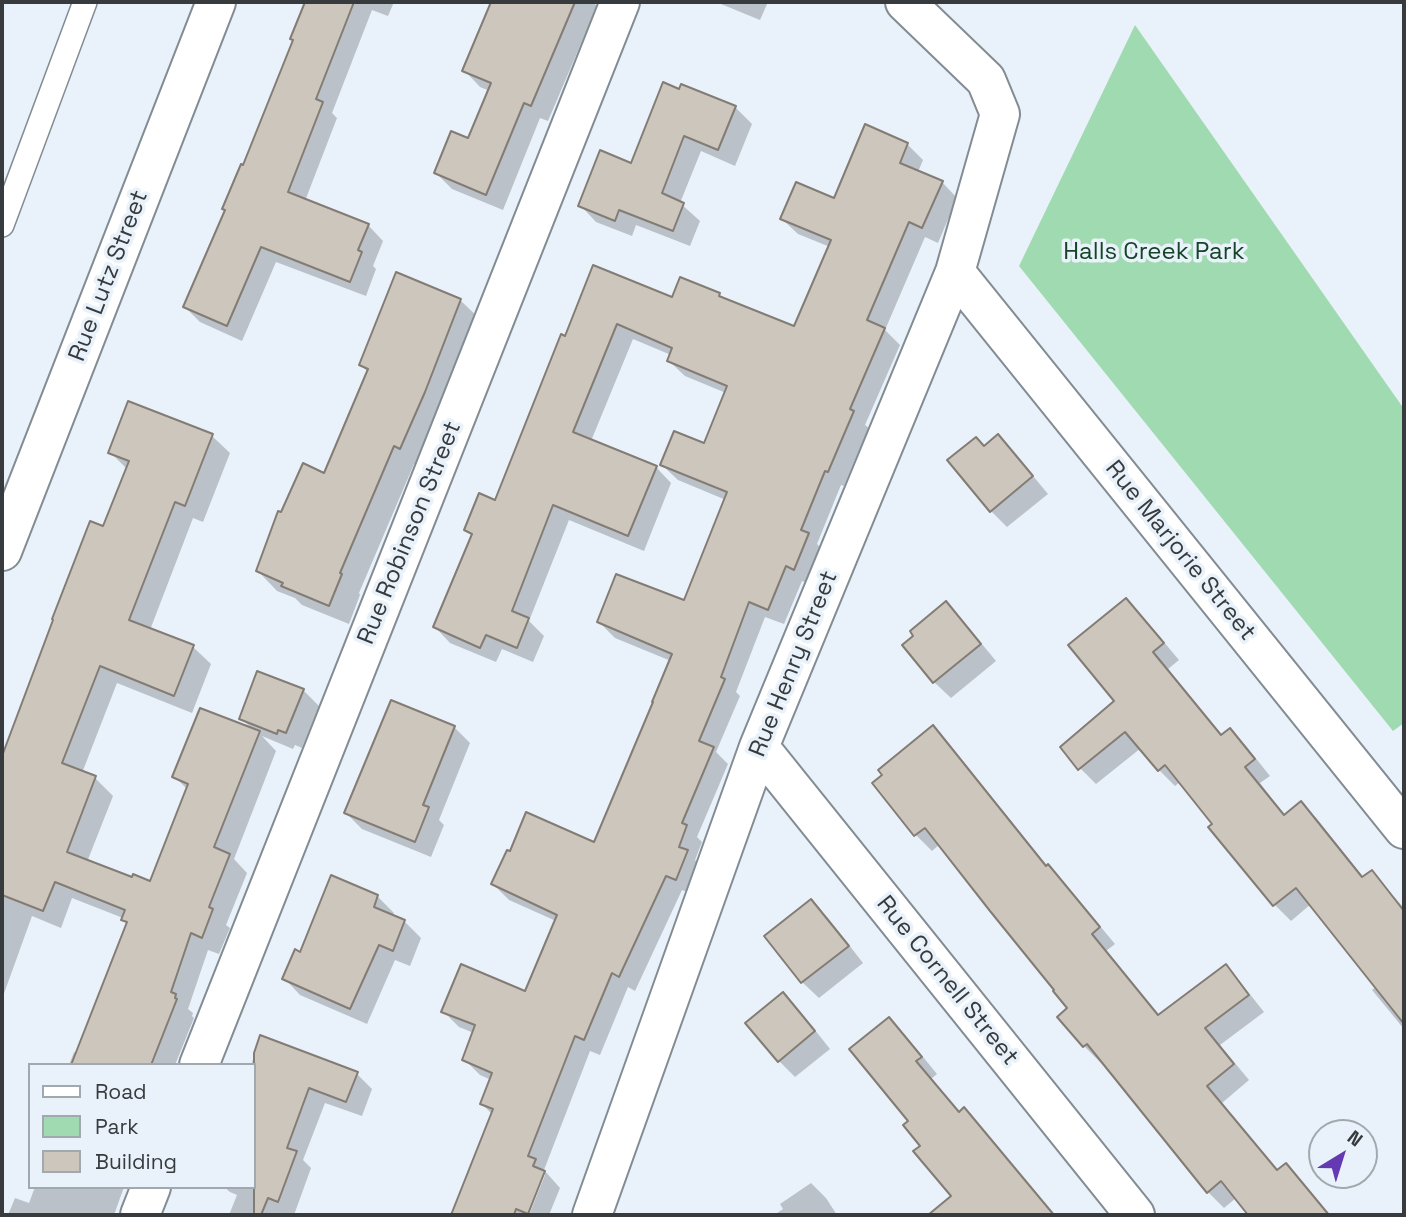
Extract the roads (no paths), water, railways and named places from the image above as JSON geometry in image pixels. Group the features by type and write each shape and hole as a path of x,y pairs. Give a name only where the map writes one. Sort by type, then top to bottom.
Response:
{"street":[{"name":"Rue Lutz Street","path":"2,551 216,2"},
{"name":"Rue Robinson Street","path":"200,1063 620,2"},
{"name":"Rue Henry Street","path":"592,1215 759,747 955,272 1000,114 986,80 905,2"},
{"name":"Rue Marjorie Street","path":"955,272 1404,829"},
{"name":"Rue Cornell Street","path":"759,747 1135,1215"},
{"path":"140,1215 150,1189"}],"lane":[{"path":"2,225 85,2"}],"park label":[{"name":"Halls Creek Park","path":"1154,252"}]}
